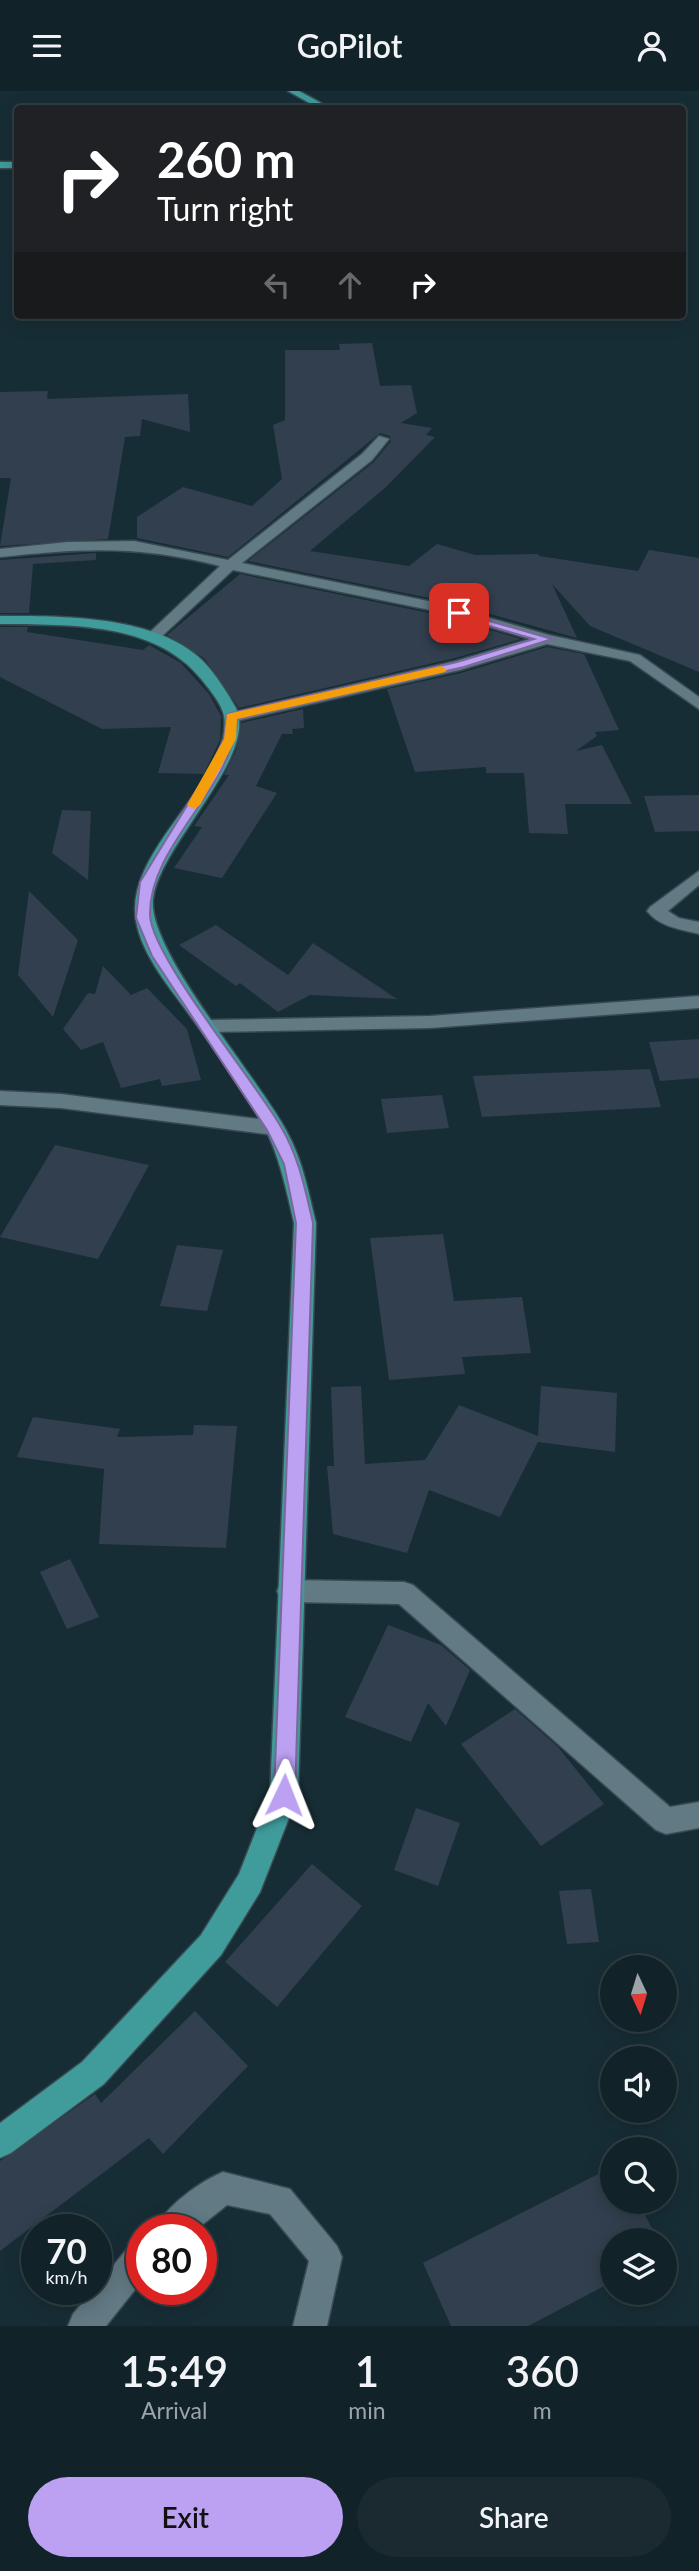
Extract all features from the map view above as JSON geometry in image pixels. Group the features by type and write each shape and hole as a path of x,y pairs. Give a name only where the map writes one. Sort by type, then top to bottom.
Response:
{"highway":[{"path":"292,91 320,105"},
{"path":"0,620 72,621 154,636 203,666 232,717 230,739 213,773 146,882 143,918 159,956 274,1128 292,1164 304,1223 284,1795 250,1882 211,1945 93,2073 0,2142"}],"street":[{"path":"154,636 231,565 367,457 383,439"},
{"path":"0,553 67,546 134,545 186,553 231,565 438,607 546,639 635,658 699,703"},
{"path":"232,717 460,665 546,639"},
{"path":"699,876 656,911 673,922 699,928"},
{"path":"208,1026 430,1022 699,1002"},
{"path":"0,1098 61,1101 274,1128"},
{"path":"290,1591 404,1593 666,1821 699,1815"},
{"path":"190,2214 223,2187 279,2200 326,2257 310,2326"},
{"path":"85,2326 126,2275"}],"building":[{"path":"372,343 380,386 411,385 417,413 401,423 432,428 426,435 435,437 386,487 310,551 409,566 437,544 475,555 538,554 638,571 649,550 699,558 699,672 590,626 552,584 577,638 439,600 248,561 374,462 391,441 390,436 380,433 228,557 137,538 137,517 183,487 252,506 282,479 273,425 285,420 285,350 340,350 339,344"},
{"path":"48,391 47,399 188,394 190,432 142,419 140,436 125,437 108,539 0,546 11,478 0,478 0,392"},
{"path":"96,553 96,560 33,564 29,613 0,613 0,560"},
{"path":"240,574 434,614 521,639 455,658 239,708 204,658 167,635"},
{"path":"0,627 28,627 27,632 143,650 149,645 181,663 209,694 221,716 220,740 204,774 158,773 171,727 102,729 0,677"},
{"path":"547,647 584,654 619,730 595,732 597,736 576,751 602,745 632,804 565,804 568,834 529,833 524,773 486,773 486,767 415,772 387,689 461,673"},
{"path":"303,709 304,728 292,729 293,734 282,734 256,786 277,793 222,878 174,868 202,827 194,826 229,775 224,775 236,751 241,723"},
{"path":"699,795 699,831 655,832 644,796"},
{"path":"62,810 91,811 88,880 52,853"},
{"path":"29,891 78,940 53,1017 18,975"},
{"path":"216,925 288,975 313,943 397,999 310,995 278,1012 240,983 236,986 179,945"},
{"path":"103,966 131,995 147,988 187,1029 201,1080 162,1086 160,1079 121,1088 103,1042 81,1050 63,1029 88,993 95,994"},
{"path":"699,1039 699,1078 660,1081 649,1042"},
{"path":"650,1069 661,1107 482,1117 473,1076"},
{"path":"442,1095 449,1128 387,1133 381,1099"},
{"path":"55,1145 149,1165 98,1259 0,1237"},
{"path":"443,1234 454,1301 522,1297 531,1353 462,1357 465,1374 389,1380 370,1238"},
{"path":"177,1245 223,1250 207,1311 160,1306"},
{"path":"361,1386 365,1464 425,1460 459,1405 538,1436 541,1386 617,1393 615,1452 538,1442 500,1517 429,1490 407,1553 333,1534 327,1466 334,1466 331,1387"},
{"path":"33,1417 120,1429 117,1437 193,1435 194,1425 237,1426 226,1548 99,1544 104,1469 17,1457"},
{"path":"70,1559 99,1617 67,1629 40,1572"},
{"path":"388,1625 441,1645 470,1670 446,1726 428,1703 411,1742 345,1717"},
{"path":"515,1709 558,1747 604,1804 541,1846 461,1744"},
{"path":"416,1808 460,1823 438,1886 394,1870"},
{"path":"312,1864 362,1906 277,2007 225,1962"},
{"path":"591,1889 599,1942 567,1944 559,1891"},
{"path":"195,2011 248,2066 163,2154 149,2138 49,2214 21,2214 21,2235 0,2251 0,2161 95,2094 101,2103"},
{"path":"600,2173 600,2214 645,2214 652,2228 600,2228 600,2288 528,2326 451,2326 423,2263"}],"slow traffic":[{"path":"194,805 230,739 232,717 441,670"}],"route":[{"path":"284,1795 304,1223 292,1164 274,1128 159,956 143,918 146,882 213,773 230,739 232,717 460,665 546,639 459,613"}]}
